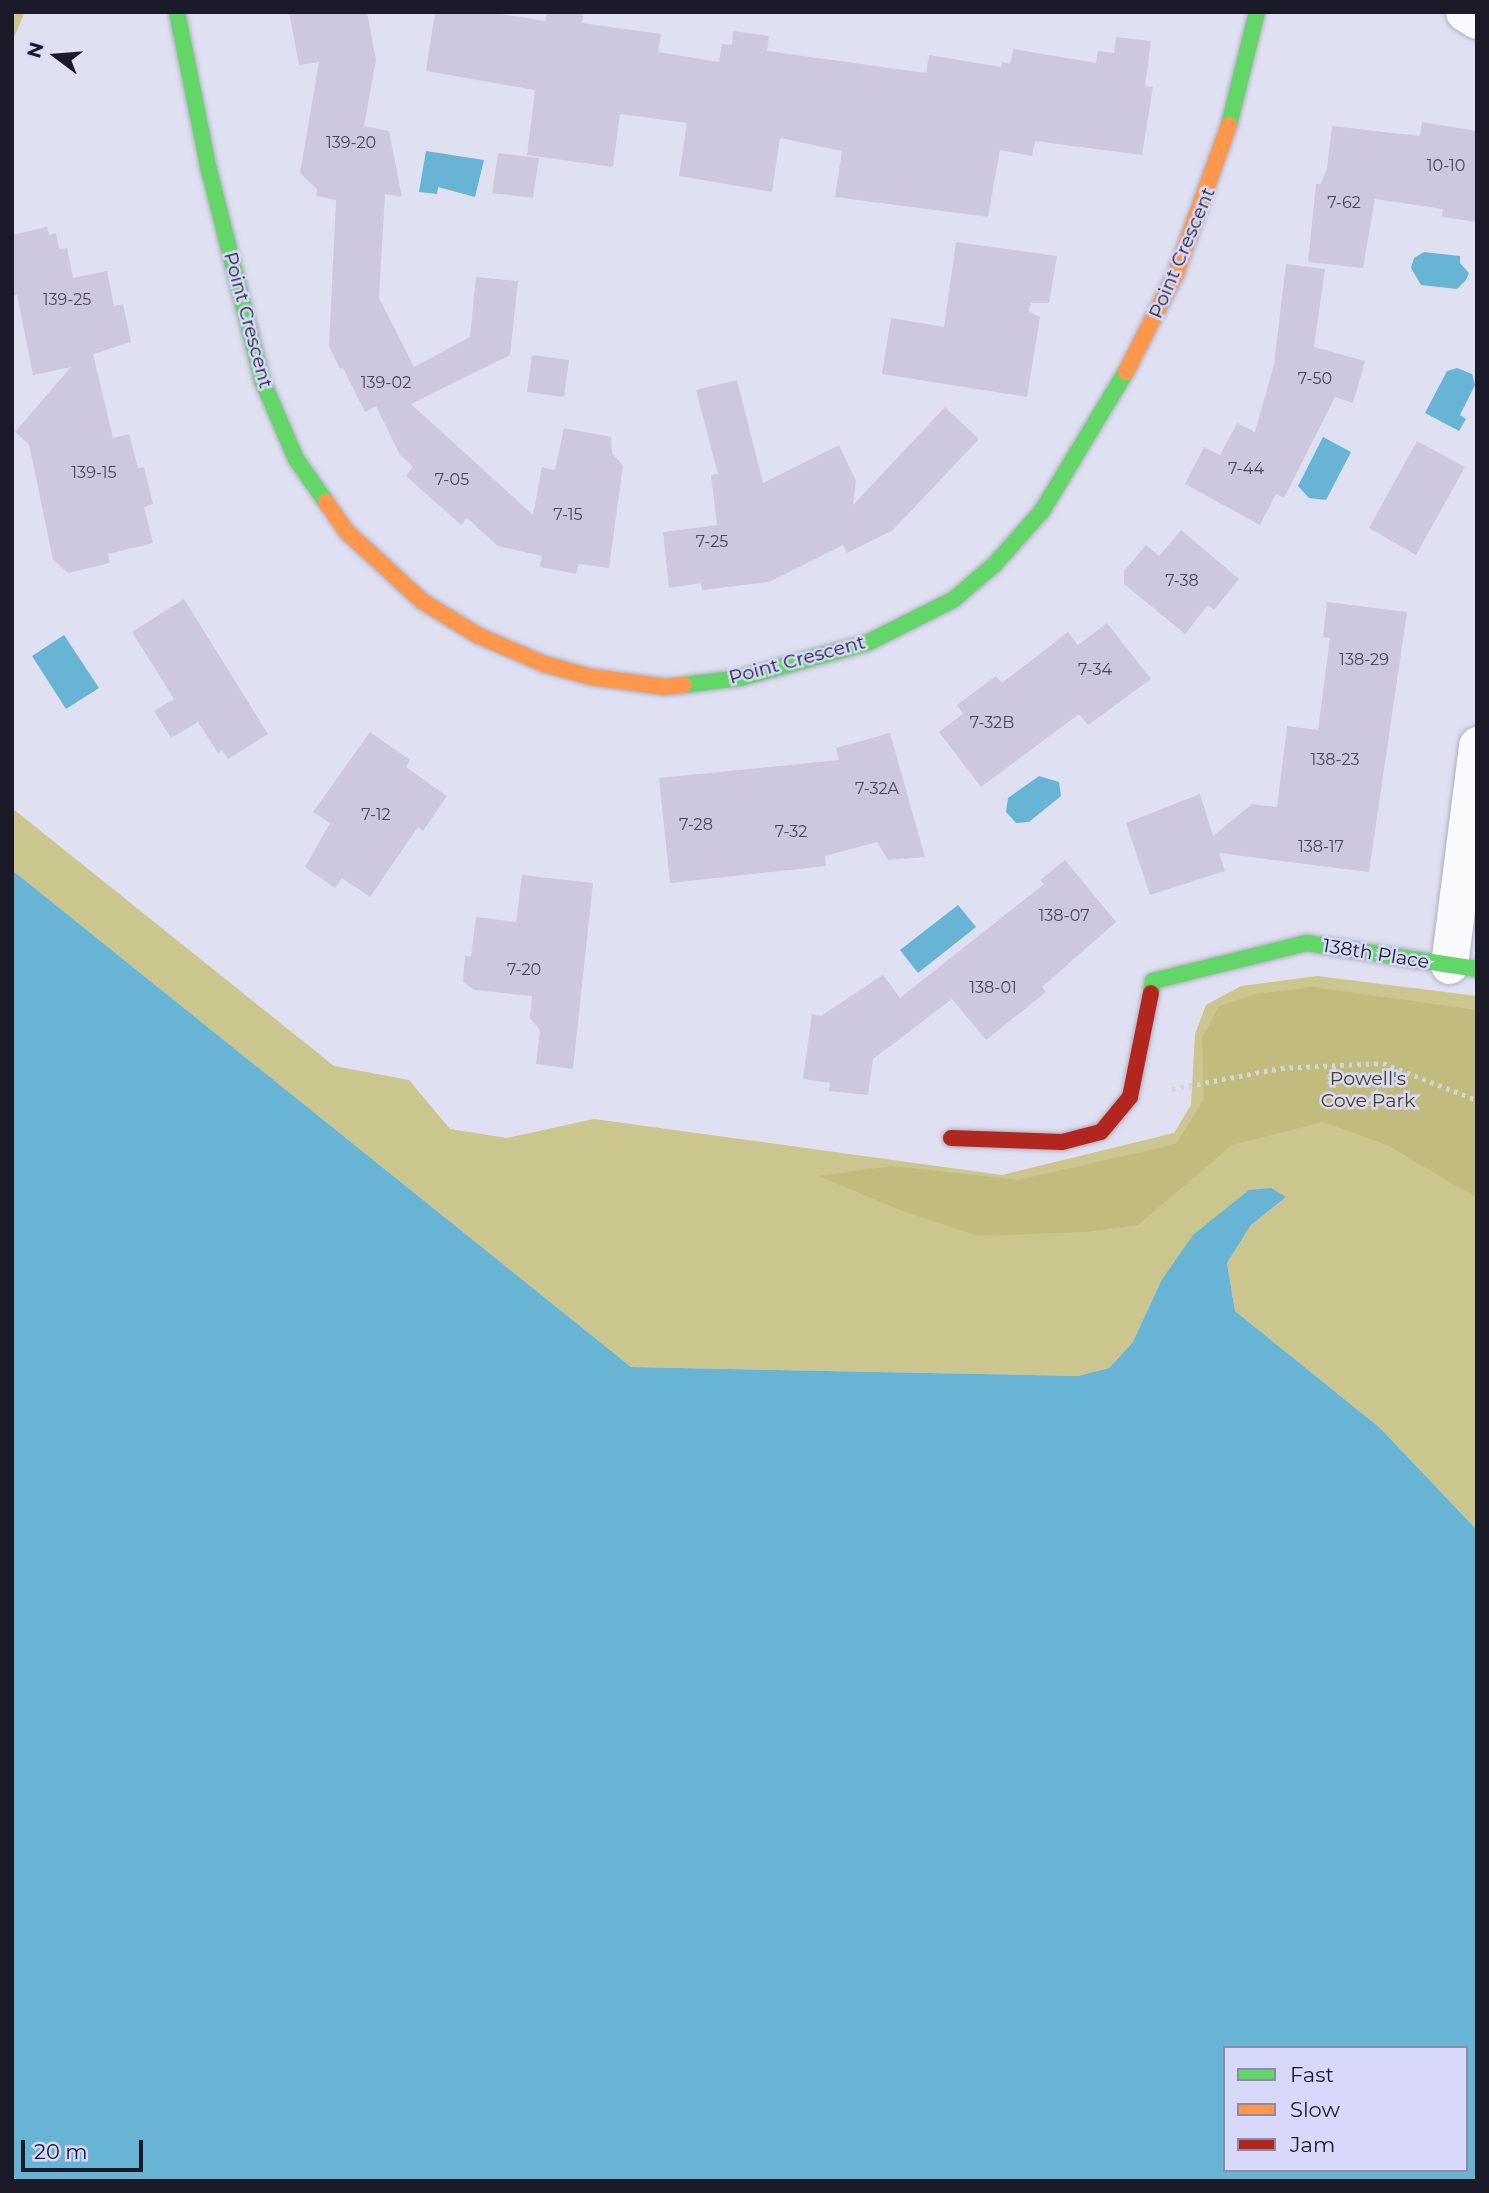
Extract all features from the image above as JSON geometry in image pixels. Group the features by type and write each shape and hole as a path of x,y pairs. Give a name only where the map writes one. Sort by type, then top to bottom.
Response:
{"street":[{"name":"Point Crescent","path":"177,12 208,166 262,380 296,459 347,532 422,601 477,635 544,664 591,677 664,687 740,677 867,643 953,600 995,564 1042,511 1131,364 1176,274 1223,150 1257,12"},
{"path":"1464,12 1477,20"},
{"path":"1463,967 1477,745"},
{"name":"138th Place","path":"1130,1097 1153,981 1307,943 1463,967"},
{"path":"951,1138 1062,1142 1101,1132 1130,1097"}],"path":[{"path":"1130,1097 1281,1068 1383,1063 1477,1100"}],"green space":[{"path":"12,12 25,12 12,42"},
{"name":"Powell's Cove Park","path":"12,808 334,1066 409,1080 450,1129 507,1138 594,1119 1002,1175 1174,1133 1191,1105 1195,1034 1206,1005 1241,986 1317,976 1477,996 1477,1530 1380,1428 1235,1311 1227,1263 1251,1225 1285,1198 1161,1281 1133,1342 1109,1368 1078,1376 631,1367 12,870"},
{"path":"1313,987 1477,1010 1477,1198 1387,1145 1323,1122 1232,1145 1138,1225 1087,1232 978,1236 908,1213 818,1176 892,1166 1018,1180 1176,1144 1204,1099 1202,1038 1219,1006 1256,994"}],"water":[{"path":"426,151 484,160 475,197 438,187 437,194 419,192"},
{"path":"1424,252 1460,256 1460,263 1469,273 1466,280 1457,289 1421,285 1411,268 1414,258"},
{"path":"1457,368 1472,374 1475,385 1460,415 1466,419 1459,431 1425,413 1447,371"},
{"path":"1323,437 1351,452 1326,500 1309,498 1298,486"},
{"path":"64,635 99,688 66,709 32,656"},
{"path":"1039,776 1059,782 1061,796 1029,822 1016,823 1006,812 1008,798"},
{"path":"12,870 631,1367 1078,1376 1109,1368 1133,1342 1161,1281 1193,1235 1249,1190 1271,1188 1286,1197 1251,1225 1227,1263 1235,1311 1380,1428 1477,1530 1477,2181 12,2181"},
{"path":"958,905 976,927 918,973 900,950"}],"building":[{"path":"289,12 367,12 376,60 364,126 389,131 402,197 385,194 379,298 414,367 470,337 476,277 518,281 510,355 411,404 533,515 542,467 555,470 564,428 611,437 612,453 623,466 609,568 579,564 576,574 540,567 542,556 498,546 467,518 461,525 406,476 413,467 400,455 376,406 365,412 343,368 340,369 329,346 336,200 316,196 317,189 300,173 319,62 299,65"},
{"path":"435,12 489,12 545,21 547,12 584,12 582,23 661,34 658,52 719,62 722,44 732,45 733,31 769,36 767,51 926,73 929,55 1001,67 1002,62 1010,64 1013,49 1096,63 1098,51 1114,53 1116,37 1151,41 1145,86 1153,87 1142,155 1035,141 1032,156 1000,150 988,217 835,197 842,151 780,138 772,192 679,176 687,123 620,114 613,167 527,155 535,90 426,71"},
{"path":"1422,122 1477,131 1477,222 1442,217 1443,209 1375,199 1363,268 1308,262 1316,184 1321,184 1327,168 1332,126 1420,136"},
{"path":"498,153 539,158 533,198 492,193"},
{"path":"47,227 49,235 56,233 59,249 67,248 73,278 107,271 114,306 123,304 131,342 93,354 113,438 129,434 138,468 144,467 153,504 144,507 153,543 108,554 110,563 68,573 53,560 29,444 15,432 71,367 33,375 17,295 12,296 12,235"},
{"path":"956,242 1057,256 1049,303 1031,303 1028,311 1040,317 1027,397 882,374 891,318 944,327"},
{"path":"1286,264 1325,269 1314,347 1365,361 1353,403 1335,397 1284,498 1276,494 1260,525 1185,484 1204,447 1220,455 1237,423 1255,432 1274,364"},
{"path":"532,355 569,360 564,397 527,392"},
{"path":"737,380 763,483 839,445 856,481 853,505 945,407 979,439 893,530 847,553 843,545 769,582 702,590 701,583 669,588 663,532 717,525 711,475 718,474 696,390"},
{"path":"1417,441 1465,467 1416,555 1369,528"},
{"path":"1181,530 1239,579 1214,610 1208,605 1185,634 1124,584 1124,571 1146,545 1159,556"},
{"path":"184,599 268,734 228,759 222,750 218,753 198,722 171,738 154,711 174,699 132,632"},
{"path":"1327,602 1407,612 1369,872 1219,853 1225,871 1150,895 1126,823 1200,794 1213,836 1252,804 1277,807 1287,726 1318,730 1330,638 1323,637"},
{"path":"1107,623 1151,679 1088,725 1079,714 981,787 939,732 963,714 957,705 996,676 1002,683 1068,632 1078,645"},
{"path":"370,732 410,760 406,767 447,796 423,831 418,827 370,897 342,878 335,888 305,867 330,823 313,812"},
{"path":"890,733 925,857 888,860 877,842 825,856 826,866 670,883 659,778 839,760 836,748"},
{"path":"1065,860 1116,922 1042,987 1046,992 986,1040 952,999 873,1059 868,1095 829,1091 830,1083 803,1079 812,1014 821,1016 883,975 900,998 1044,884 1040,880"},
{"path":"522,875 593,883 573,1069 536,1064 540,1030 530,1018 532,996 474,990 463,982 465,956 471,957 476,917 516,922"}],"traffic: fast":[{"path":"177,12 208,166 262,380 296,459 326,502"},
{"path":"1229,125 1257,12"},
{"path":"684,685 740,678 867,643 953,600 995,564 1042,511 1126,372"},
{"path":"1151,993 1153,981 1307,943 1477,969"}],"traffic: slow":[{"path":"1126,372 1176,273 1229,125"},
{"path":"326,502 347,532 422,601 477,635 544,664 591,677 665,687 684,685"}],"traffic: jam":[{"path":"951,1138 1062,1142 1101,1132 1130,1097 1151,993"}]}
